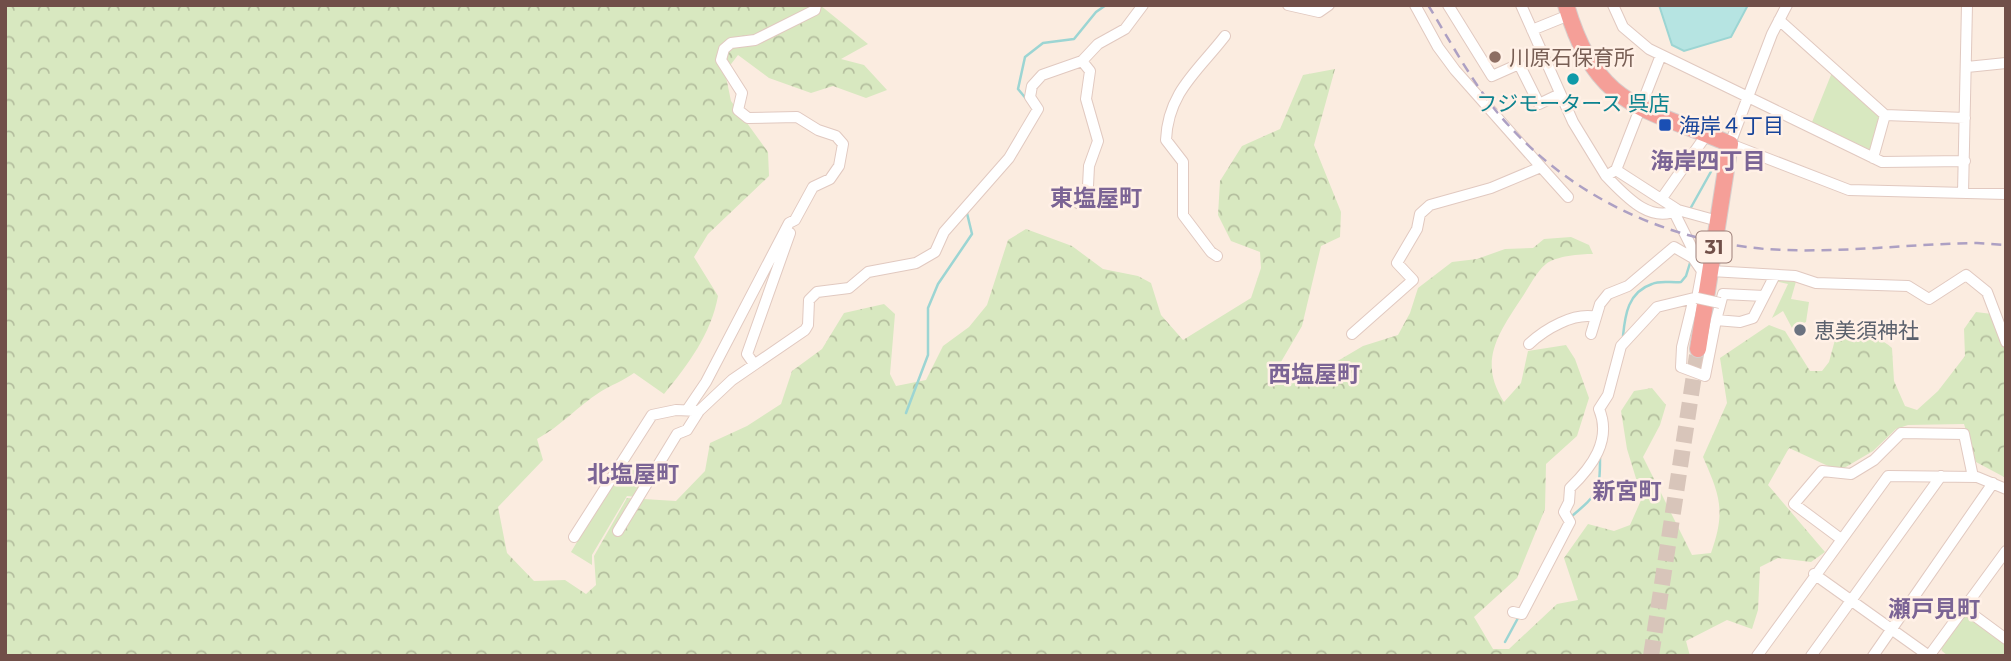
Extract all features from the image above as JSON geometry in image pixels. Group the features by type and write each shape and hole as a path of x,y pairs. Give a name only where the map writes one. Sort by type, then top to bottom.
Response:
{"highway":[{"path":"1568,10 1580,47 1602,80 1641,108 1730,144"},
{"name":"31","path":"1698,349 1730,144"}],"street":[{"path":"754,364 747,354 795,220 813,187 830,178 839,166 843,144 836,136 818,130 797,117 748,118 738,110 741,93 721,60 724,49 731,43 755,40 815,10 816,5"},
{"path":"574,537 652,415 693,410 754,364 764,361 808,325 809,300 817,292 849,288 869,272 916,263 935,251 944,232 1009,158 1033,118 1038,109 1030,97 1032,86 1042,75 1082,61 1098,44 1125,29 1143,5"},
{"path":"1288,5 1319,12 1329,5"},
{"path":"1415,5 1455,70 1568,197"},
{"path":"1448,5 1492,76 1519,64 1539,104 1560,94"},
{"path":"1521,5 1560,94 1611,173 1638,206 1657,214 1682,212 1718,221"},
{"path":"1613,5 1623,27 1637,41 1872,158 1882,162 1965,161"},
{"path":"1787,5 1747,97 1730,144 1849,190 2006,194"},
{"path":"1963,193 1967,5"},
{"path":"1532,30 1568,10"},
{"path":"1779,20 1885,115 1965,118"},
{"path":"1217,256 1183,215 1183,162 1166,140 1182,84 1203,65 1225,36"},
{"path":"1611,173 1641,108 1661,55"},
{"path":"1077,203 1088,186 1089,166 1098,141 1086,99 1090,71 1082,61"},
{"path":"1967,66 2006,63"},
{"path":"1872,158 1885,115"},
{"path":"1662,198 1707,134"},
{"path":"1352,334 1413,281 1397,263 1417,229 1423,210 1447,199 1491,188 1541,166"},
{"path":"1611,173 1662,198 1682,212 1691,246 1690,257"},
{"path":"618,531 677,434 687,430 706,382 789,223 795,220"},
{"path":"1591,334 1608,294 1628,286 1674,247 1690,257 1702,271 1682,347 1683,370 1705,376 1723,294 1764,296"},
{"path":"1711,271 1795,276 1816,283 1908,286 1928,299 1966,275 1987,292 2006,342"},
{"path":"1716,320 1748,321 1775,275"},
{"path":"1517,612 1568,520 1564,512 1569,502 1570,488 1585,474 1600,450 1603,419 1599,409 1608,395 1623,344 1657,307 1695,298 1720,303"},
{"path":"1529,344 1543,331 1587,315 1596,317"},
{"path":"1841,539 1794,505 1822,471 1851,474 1874,460 1901,433 1964,434 1973,477"},
{"path":"1757,656 1888,475 1973,477 2006,489"},
{"path":"1811,656 1941,477"},
{"path":"1872,656 1993,483"},
{"path":"1814,575 1929,656 2006,551"},
{"path":"1964,608 2004,634"}],"green space":[{"path":"5,5 820,5 868,44 841,59 864,65 887,90 866,98 833,86 811,93 769,78 738,55 725,72 731,101 768,152 769,176 708,234 694,257 718,296 704,336 690,360 664,394 634,373 600,392 537,439 543,460 498,507 507,553 534,581 565,580 586,594 596,585 594,556 627,498 676,501 705,471 710,443 747,426 781,404 792,371 822,349 844,313 884,304 895,314 890,374 896,386 926,380 943,346 969,327 987,305 1008,240 1026,229 1072,246 1103,269 1138,276 1151,283 1161,315 1183,340 1251,298 1261,268 1260,252 1231,241 1218,215 1220,181 1242,146 1280,129 1303,75 1335,69 1314,145 1341,212 1340,237 1321,246 1302,326 1278,367 1297,385 1363,346 1398,335 1410,313 1418,288 1452,262 1477,259 1505,249 1533,248 1544,239 1571,237 1589,245 1593,254 1562,257 1542,267 1505,324 1494,349 1492,374 1504,402 1521,383 1528,351 1566,345 1575,359 1589,398 1577,436 1546,464 1545,509 1517,578 1474,617 1493,649 1509,649 1557,604 1578,600 1564,558 1588,524 1614,531 1630,525 1642,498 1627,449 1621,411 1634,391 1652,388 1666,405 1660,425 1643,457 1692,555 1711,553 1720,514 1717,493 1703,457 1727,403 1720,358 1769,325 1785,331 1810,371 1822,371 1829,362 1836,336 1858,333 1880,340 1892,348 1894,381 1905,406 1917,410 1938,391 1965,356 1964,329 1976,312 1992,314 2006,346 2006,478 1976,462 1964,424 1908,425 1896,429 1873,451 1839,471 1789,448 1768,485 1825,552 1811,562 1778,558 1760,567 1758,610 1752,629 1727,620 1686,641 1690,656 5,656"},
{"path":"1833,70 1884,116 1872,156 1810,127"},
{"path":"1797,278 1791,299 1809,302 1806,322 1792,328 1783,311 1772,318 1788,284 1774,281"},
{"path":"624,463 648,481 637,497 627,496 592,555 592,565 571,552"},
{"path":"1967,611 2006,640 2006,656 1948,656 1942,651 1940,645"}],"water":[{"path":"1659,5 1748,5 1731,37 1684,51 1672,45"}],"waterway":[{"path":"1028,101 1018,89 1025,57 1043,43 1074,39 1096,12 1106,5"},
{"path":"1689,211 1718,159"},
{"path":"906,413 928,355 928,308 938,284 972,234 966,209"},
{"path":"1623,336 1627,312 1633,298 1655,283 1681,282 1690,263"},
{"path":"1572,516 1596,492 1600,458"},
{"path":"1505,642 1518,618"}],"tunnel":[{"path":"1651,656 1698,349"}],"railway":[{"path":"1428,5 1478,87 1523,141 1584,189 1617,208 1652,223 1726,244 1765,249 1844,250 1977,243 2006,245"}],"place":[{"name":"川原石保育所","path":"1495,57"},
{"name":"フジモータース 呉店","path":"1573,79"},
{"name":"海岸４丁目","path":"1665,125"},
{"name":"恵美須神社","path":"1800,330"}],"district":[{"name":"海岸四丁目","path":"1708,161"},
{"name":"東塩屋町","path":"1096,198"},
{"name":"西塩屋町","path":"1314,374"},
{"name":"北塩屋町","path":"633,474"},
{"name":"新宮町","path":"1627,491"},
{"name":"瀬戸見町","path":"1934,609"}]}
